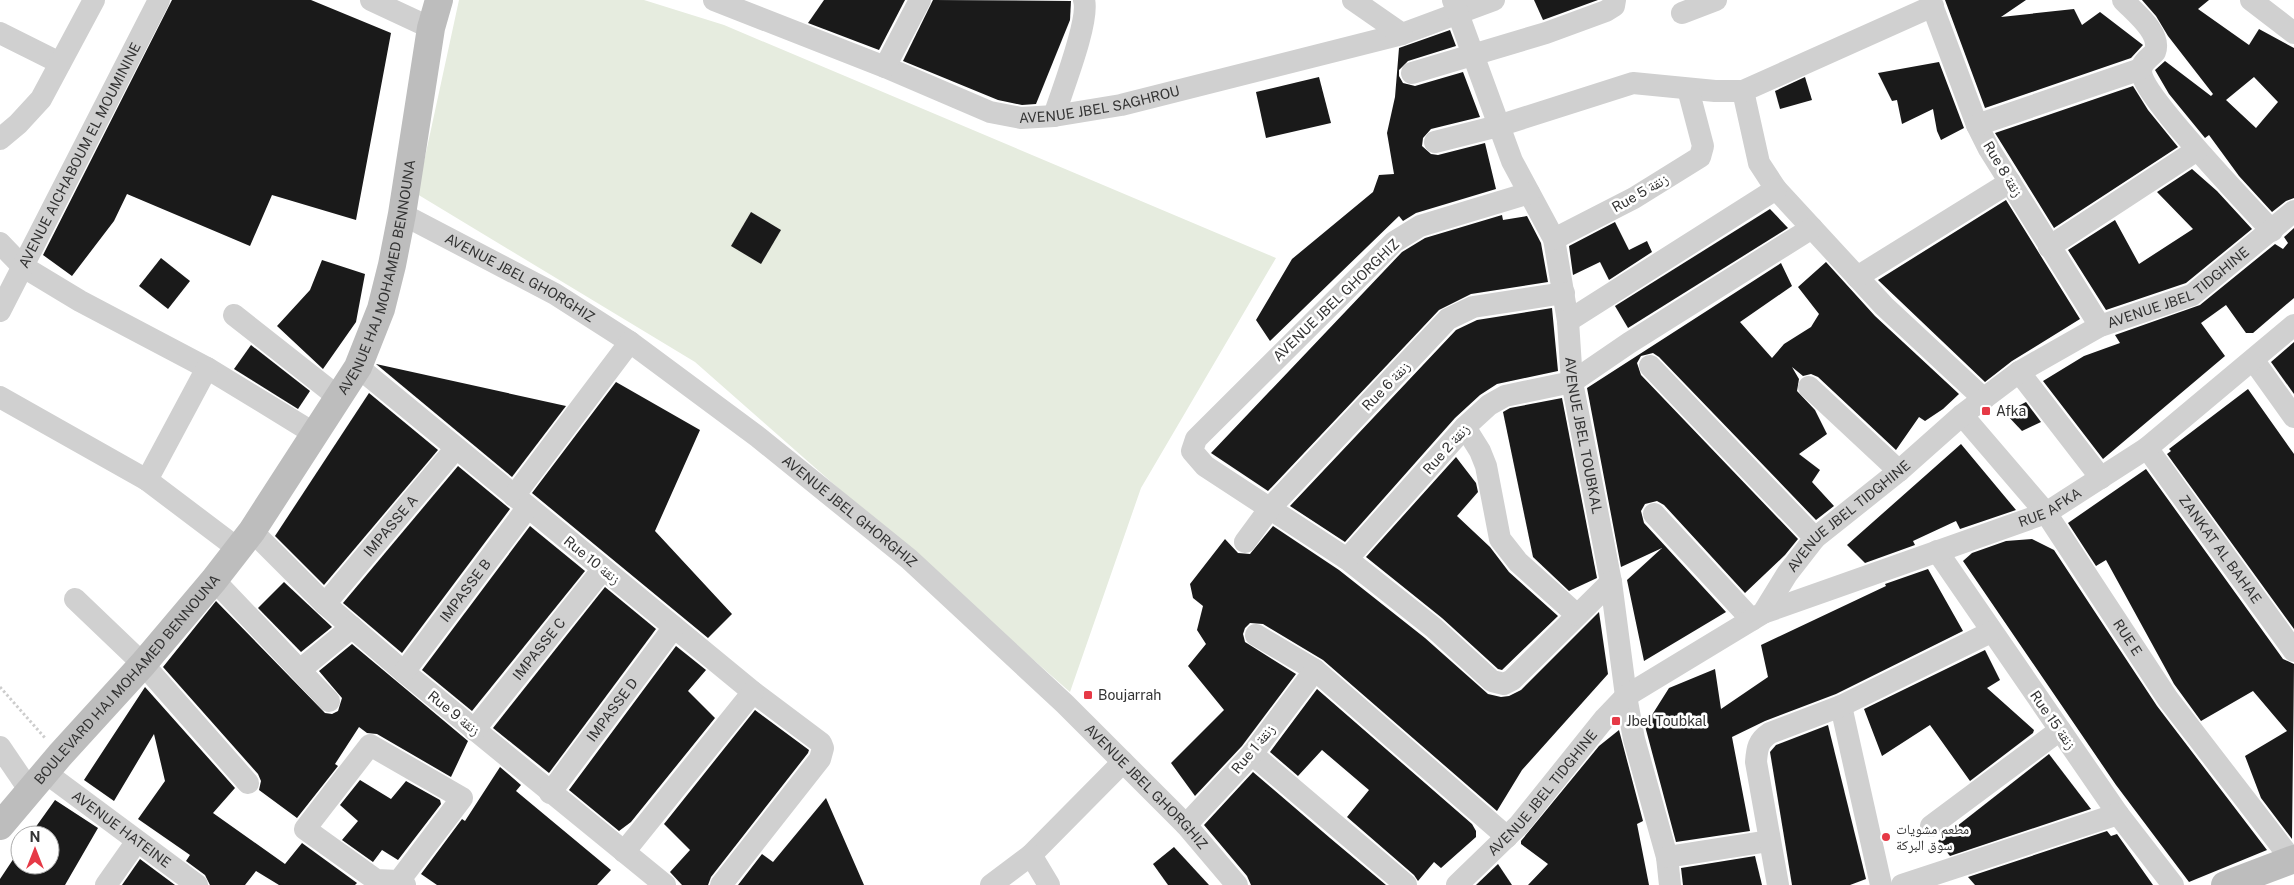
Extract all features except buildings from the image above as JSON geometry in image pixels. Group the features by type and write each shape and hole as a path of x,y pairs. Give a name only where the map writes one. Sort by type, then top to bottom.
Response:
{"street":[{"path":"0,139 18,124 41,100 94,0"},
{"name":"AVENUE AICHABOUM EL MOUMININE","path":"0,311 158,0"},
{"path":"371,0 431,28"},
{"name":"AVENUE HAJ MOHAMED BENNOUNA","path":"244,539 358,367 381,309 402,214 431,28 439,0"},
{"name":"AVENUE JBEL SAGHROU","path":"714,0 885,67 990,112 1022,118 1054,116 1121,105 1402,34 1455,7 1494,0"},
{"path":"885,67 920,0"},
{"path":"1054,116 1078,39 1085,11 1084,0"},
{"path":"1353,0 1402,34"},
{"path":"1412,73 1546,33 1606,10 1614,6 1615,0"},
{"path":"1682,13 1716,0"},
{"path":"2123,0 2148,26 2156,40 2155,52 2145,62 2142,69 2146,84 2197,150 2272,231"},
{"path":"2251,0 2294,33"},
{"path":"1435,142 1498,126 1633,83 1688,89 1743,91 1932,3"},
{"name":"Rue 8 زنقة","path":"1932,3 1977,125 2049,247 2100,326"},
{"name":"AVENUE JBEL TOUBKAL","path":"1455,7 1512,161 1554,240 1568,321 1572,382 1611,582 1626,696 1634,739 1667,857 1670,885"},
{"path":"0,33 60,63"},
{"path":"1977,125 2142,69"},
{"name":"Rue 5 زنقة","path":"1554,240 1634,198 1700,156 1703,150 1688,89"},
{"path":"1743,91 1760,163 1776,189 1884,306 1984,399"},
{"path":"2049,247 2197,150"},
{"path":"1857,277 2010,182"},
{"path":"1568,321 1776,189"},
{"name":"AVENUE JBEL GHORGHIZ","path":"1270,508 1205,466 1193,454 1192,448 1196,439 1394,242 1420,226 1529,193"},
{"name":"AVENUE JBEL TIDGHINE","path":"1458,885 1519,826 1605,718 1626,696 1758,617 1787,574 1815,538 1899,471 1962,415 2019,372 2100,326 2192,295 2294,211"},
{"name":"AVENUE JBEL GHORGHIZ","path":"402,214 555,294 630,342 758,436 909,559 1065,704 1186,825 1237,885"},
{"path":"1572,382 1629,343 1812,228"},
{"path":"0,243 22,266 80,301 207,368 315,434"},
{"name":"Rue 6 زنقة","path":"1245,542 1270,508 1448,319 1473,307 1564,293"},
{"path":"234,315 338,397"},
{"name":"RUE AFKA","path":"1758,617 2046,513 2147,448 2254,361 2294,325"},
{"name":"IMPASSE B","path":"404,672 630,342"},
{"path":"2254,361 2294,416"},
{"path":"1650,366 1815,538"},
{"name":"Rue 10 زنقة","path":"358,367 753,692 818,740 822,746 820,759 721,885"},
{"path":"147,480 207,368"},
{"path":"2019,372 2101,478"},
{"name":"Rue 2 زنقة","path":"1347,559 1465,427 1489,405 1505,396 1572,382"},
{"path":"1810,387 1899,471"},
{"name":"Rue 9 زنقة","path":"0,397 147,480 244,539 325,604 550,793 665,885"},
{"name":"RUE E","path":"1962,415 2046,513 2168,699 2293,860"},
{"path":"1465,427 1480,450 1486,466 1500,539 1518,562 1577,615"},
{"name":"IMPASSE A","path":"325,604 456,448"},
{"name":"ZANKAT AL BAHAE","path":"2147,448 2294,651"},
{"path":"1270,508 1347,559 1434,628 1486,676 1499,683 1508,683 1512,680 1611,582"},
{"path":"1654,514 1758,617"},
{"name":"BOULEVARD HAJ MOHAMED BENNOUNA","path":"0,826 143,664 214,580 244,539"},
{"name":"Rue 15 زنقة","path":"1937,551 2118,814 2173,885"},
{"name":"IMPASSE C","path":"474,730 603,569"},
{"path":"214,580 329,701"},
{"path":"75,599 143,664 248,783"},
{"path":"300,670 352,627"},
{"name":"IMPASSE D","path":"550,793 674,627"},
{"path":"1778,885 1756,762 1757,748 1760,742 1770,733 1841,706 1991,632"},
{"path":"1256,635 1315,670 1507,837"},
{"name":"Rue 1 زنقة","path":"1186,825 1252,754 1315,670"},
{"path":"624,852 753,692"},
{"path":"1841,706 1881,885"},
{"path":"1931,826 2060,730"},
{"path":"370,745 462,798 402,883 374,882 305,829 370,745"},
{"name":"AVENUE HATEINE","path":"0,747 45,773 197,885"},
{"path":"1252,754 1406,885"},
{"path":"991,885 1031,855 1123,762"},
{"path":"1902,885 2118,814"},
{"path":"106,885 137,841"},
{"path":"1667,857 1770,841"},
{"path":"1031,855 1049,885"},
{"path":"2226,885 2293,860"}],"path":[{"path":"0,687 45,773"}],"shaded area":[{"path":"459,0 644,0 724,25 1276,258 1141,488 1070,692 695,362 417,194"}],"place":[{"name":"Afka","path":"1986,411"},
{"name":"Boujarrah","path":"1088,695"},
{"name":"Jbel Toubkal","path":"1616,721"},
{"name":"مطعم مشويات سوق البركة","path":"1886,837"}]}
